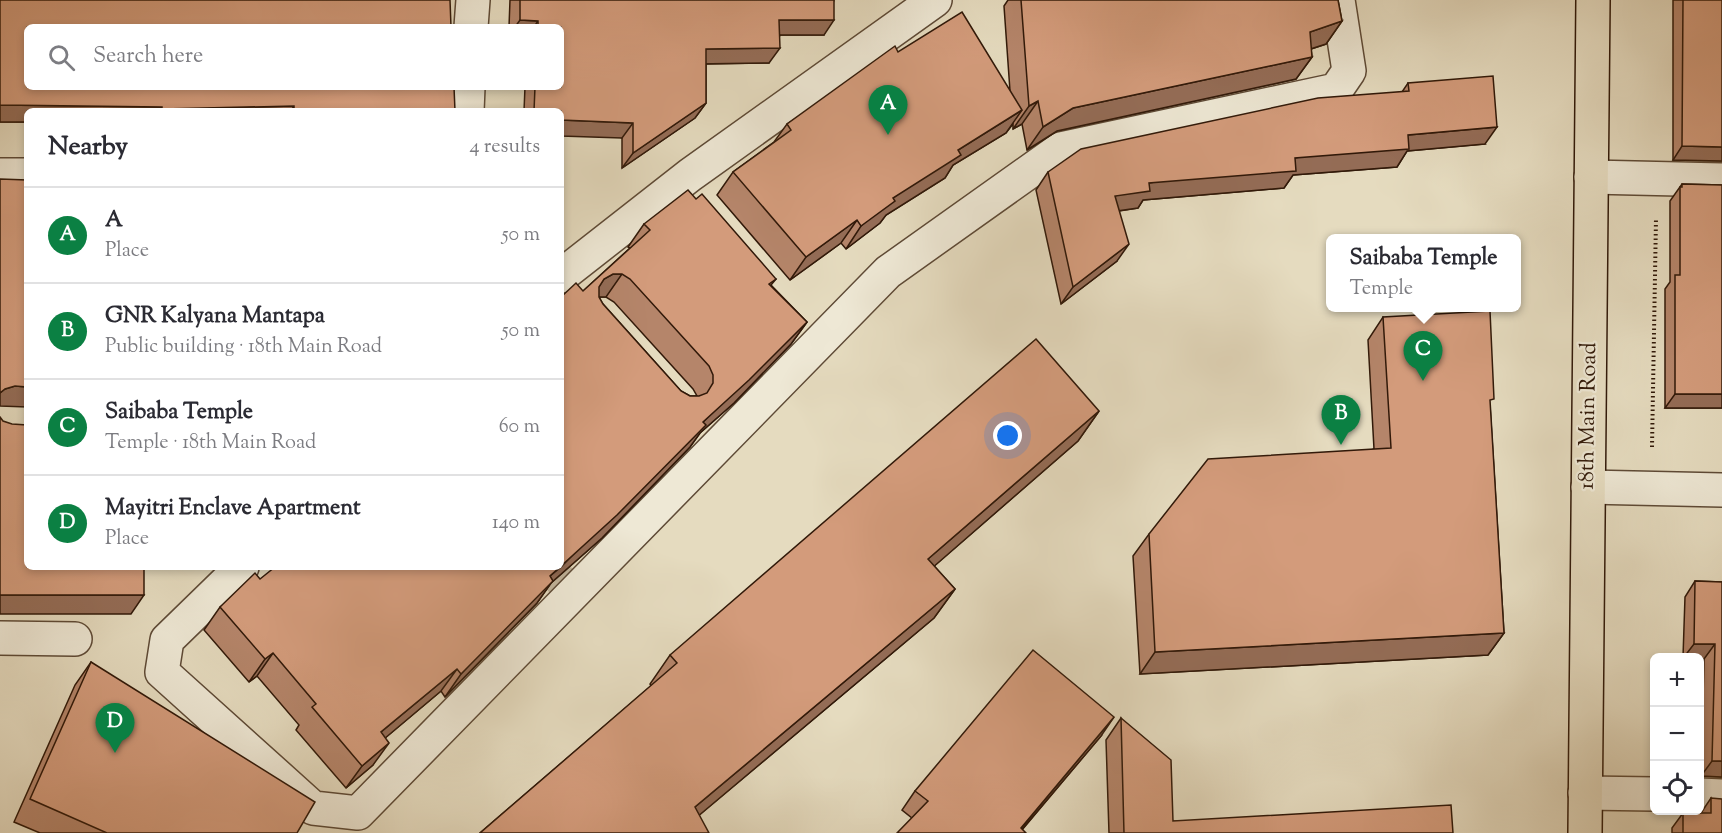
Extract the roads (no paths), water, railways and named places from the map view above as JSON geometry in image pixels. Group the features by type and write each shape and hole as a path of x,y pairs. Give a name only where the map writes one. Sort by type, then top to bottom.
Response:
{"main road":[{"name":"18th Main Road","path":"1585,833 1593,0"}],"street":[{"path":"471,24 473,0"},
{"path":"564,274 689,192 934,0"},
{"path":"239,570 167,640 162,672 313,807 358,813 811,333 888,272 1061,149 1336,90 1349,71 1338,0"},
{"path":"467,108 468,90"},
{"path":"0,175 24,175"},
{"path":"1591,177 1722,180"},
{"path":"1588,487 1722,490"},
{"path":"0,638 75,639"},
{"path":"1585,793 1650,794"},
{"path":"1704,795 1722,796"}],"tunnel":[{"path":"550,570 574,593"}],"place":[{"name":"A","path":"888,135"},
{"name":"Saibaba Temple","path":"1423,381"},
{"name":"GNR Kalyana Mantapa","path":"1341,445"},
{"name":"Mayitri Enclave Apartment","path":"115,753"}]}
